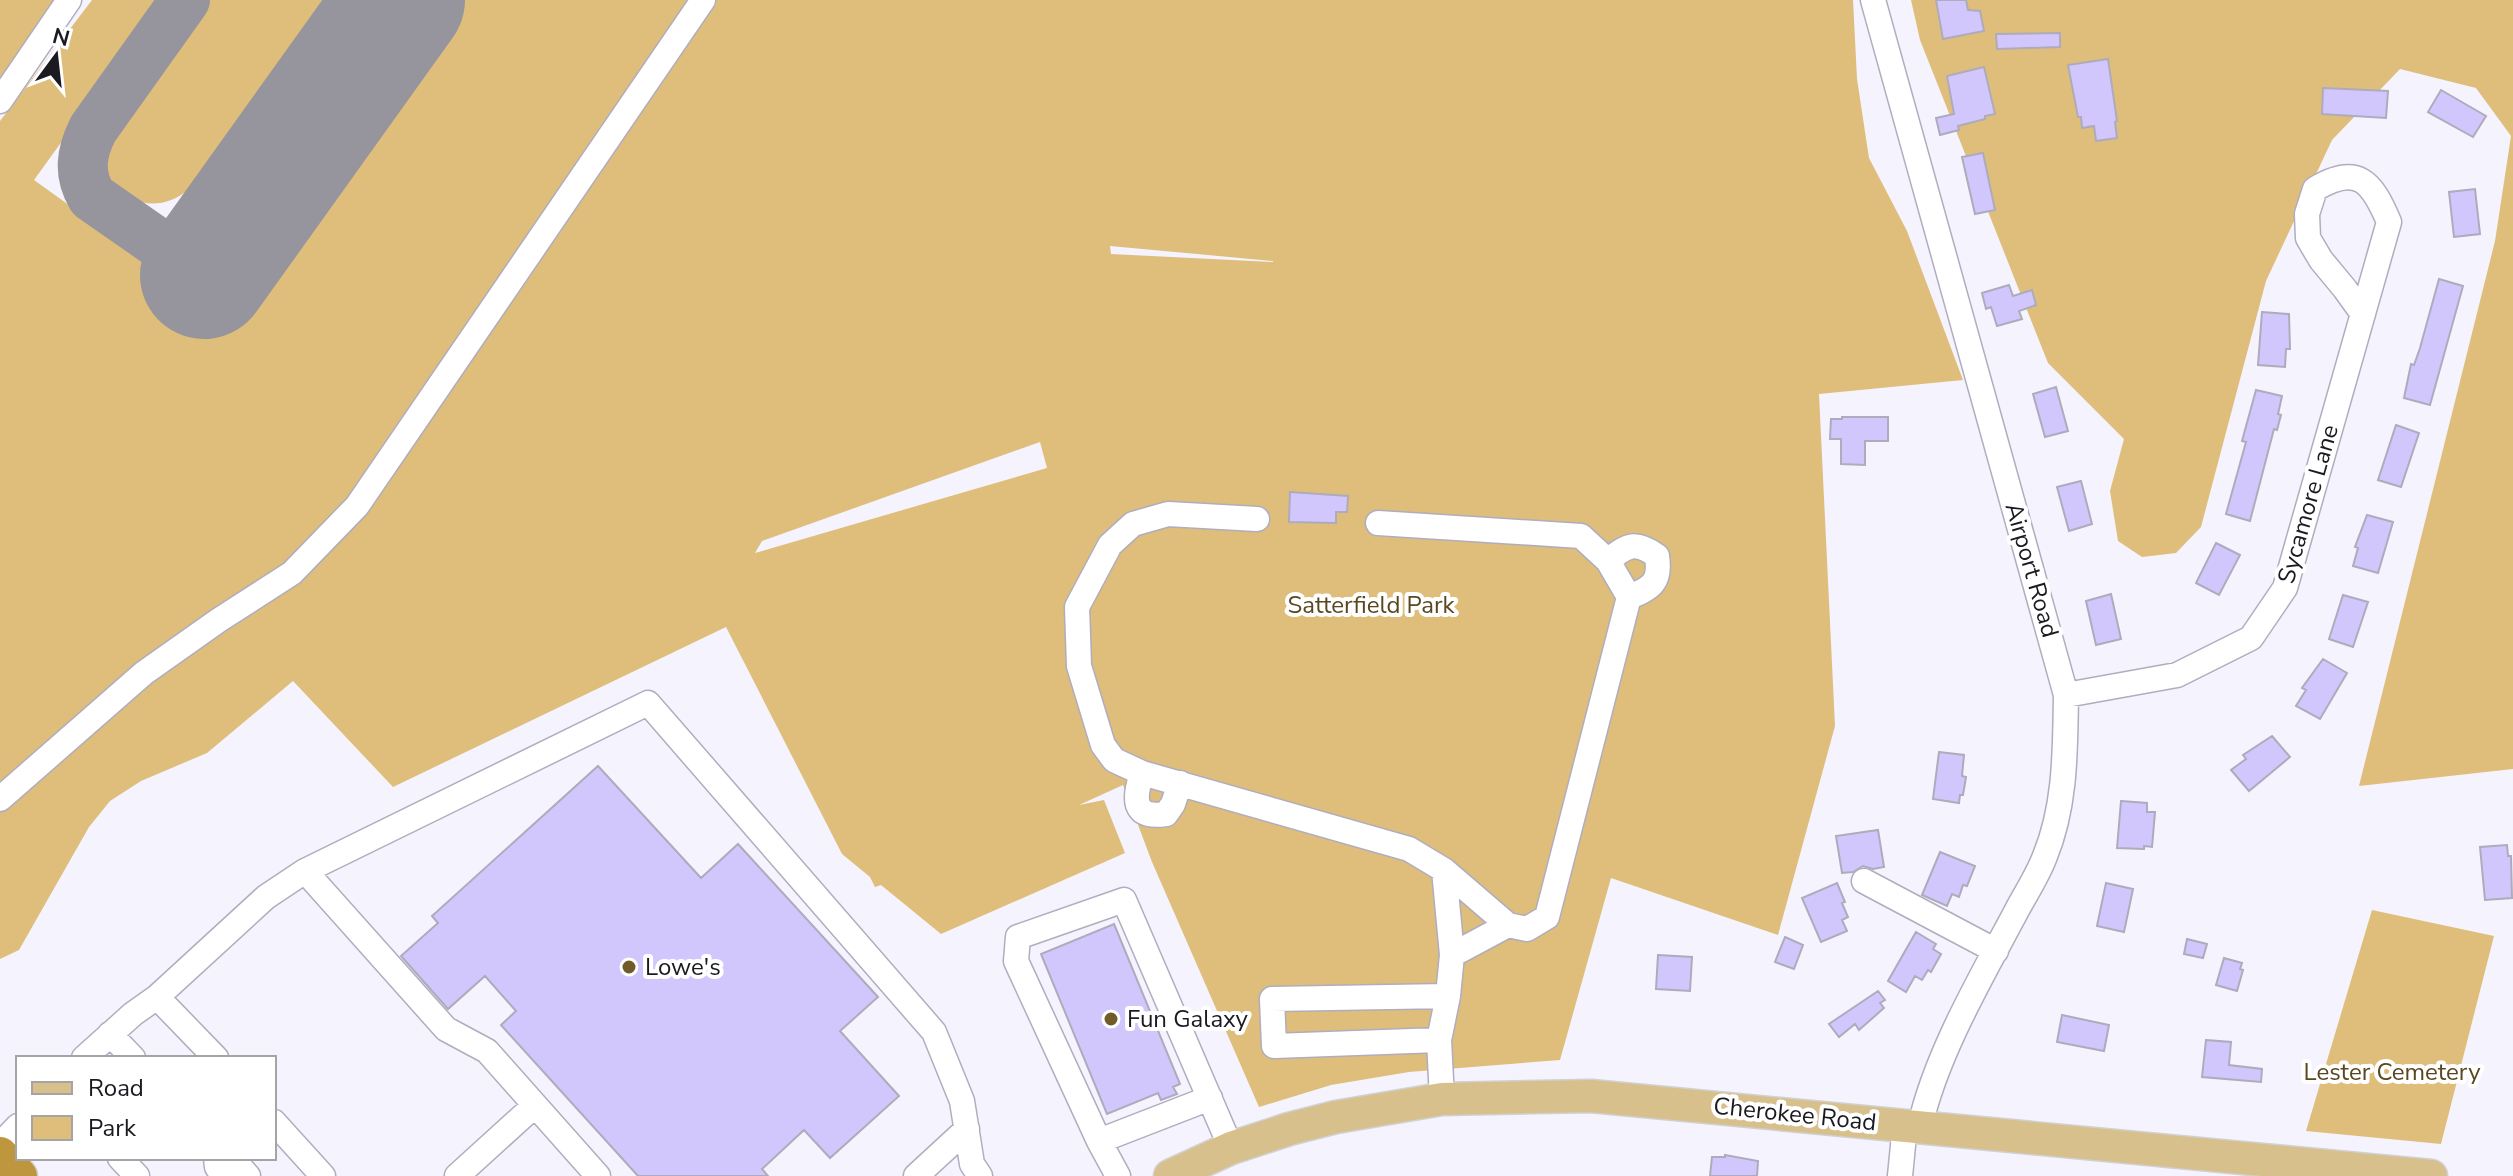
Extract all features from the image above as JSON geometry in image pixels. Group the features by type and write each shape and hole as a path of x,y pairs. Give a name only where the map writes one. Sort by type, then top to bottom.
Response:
{"highway":[{"path":"0,1155 19,1176"}],"main road":[{"name":"Cherokee Road","path":"1170,1176 1231,1148 1336,1117 1442,1099 1591,1096 2431,1176"}],"street":[{"path":"0,101 69,0"},
{"path":"0,799 144,673 292,573 357,506 703,0"},
{"name":"Airport Road","path":"1873,0 2066,695 2060,810 2045,857 1943,1059 1913,1126 1900,1176"},
{"name":"Sycamore Lane","path":"2066,695 2177,675 2251,638 2285,588 2363,314 2389,222 2378,195 2361,180 2336,176 2315,189 2307,214 2308,238 2363,314"},
{"path":"1257,519 1168,514 1133,524 1110,545 1077,607 1079,666 1103,745 1114,760 1142,773 1409,849 1444,870 1508,925 1527,929 1547,917 1629,597 1608,561 1581,536 1378,523"},
{"path":"1608,561 1630,546 1644,546 1657,556 1659,570 1655,582 1644,592 1629,597"},
{"path":"86,1056 157,997 266,897 305,871 648,703 934,1032 962,1101 972,1164 980,1176"},
{"path":"1142,773 1136,793 1137,804 1143,812 1166,814 1180,783"},
{"path":"1442,1099 1439,1040 1452,955 1444,870"},
{"path":"305,871 446,1029 487,1051 598,1176"},
{"path":"1864,881 1996,951"},
{"path":"1118,1176 1016,961 1018,937 1124,900 1231,1148"},
{"path":"1452,955 1508,925"},
{"path":"1439,1040 1274,1046 1272,999 1448,996"},
{"path":"157,997 214,1056"},
{"path":"110,1034 131,1056"},
{"path":"1099,1141 1210,1098"},
{"path":"457,1176 534,1106"},
{"path":"276,1124 323,1176"},
{"path":"0,1145 16,1128"},
{"path":"916,1176 967,1129"},
{"path":"122,1160 137,1176"},
{"path":"234,1160 248,1176"}],"green space":[{"path":"0,0 66,0 0,87"},
{"name":"Satterfield Park","path":"92,0 164,0 34,180 236,325 336,186 345,168 345,146 450,0 1853,0 1857,79 1869,158 1907,231 1963,380 1819,394 1835,726 1778,935 1611,878 1560,1060 1409,1072 1331,1085 1259,1107 1152,862 1123,785 1079,805 1104,800 1125,853 941,934 881,885 875,887 870,877 842,854 726,627 393,787 293,681 207,753 141,781 110,801 89,827 19,950 0,959 0,121","holes":["1110,246 1273,261 1273,262 1111,254","1040,442 1047,468 755,553 762,541"]},
{"path":"202,0 348,0 287,84 250,104 189,189 172,200 154,204 138,201 123,193 112,181 105,165 105,147 111,127"},
{"path":"1911,0 2513,0 2513,769 2359,786 2495,241 2511,136 2476,88 2400,69 2332,140 2266,281 2201,527 2176,553 2142,557 2118,541 2110,491 2124,439 2048,363 1920,40"},
{"name":"Lester Cemetery","path":"2372,910 2494,936 2441,1144 2306,1131"}],"building":[{"path":"1936,0 1966,0 1968,10 1980,11 1984,31 1943,39"},
{"path":"2060,33 2060,47 1997,49 1996,34"},
{"path":"2108,59 2117,138 2096,141 2094,126 2082,128 2068,65"},
{"path":"1984,67 1995,114 1940,135 1936,118 1954,114 1947,76"},
{"path":"2323,88 2388,91 2386,118 2322,114"},
{"path":"2441,90 2486,116 2473,137 2428,112"},
{"path":"1983,153 1995,210 1975,214 1962,157"},
{"path":"2475,189 2480,234 2454,237 2449,192"},
{"path":"2439,279 2463,286 2430,405 2404,398 2411,364 2414,365 2420,348"},
{"path":"2009,285 2013,296 2032,290 2036,305 2019,311 2022,319 1997,326 1991,307 1986,309 1982,293"},
{"path":"2262,312 2289,314 2290,349 2286,349 2285,367 2258,365"},
{"path":"2056,387 2068,431 2045,437 2033,394"},
{"path":"2256,390 2282,396 2278,414 2281,415 2277,430 2274,429 2250,521 2226,514 2246,442 2242,441"},
{"path":"1888,417 1888,441 1865,441 1865,465 1841,464 1841,439 1830,439 1831,419"},
{"path":"2396,425 2419,433 2401,487 2378,480"},
{"path":"2081,481 2092,524 2069,531 2057,487"},
{"path":"1290,492 1348,496 1347,512 1336,512 1336,523 1289,522"},
{"path":"2367,515 2393,522 2378,573 2353,566 2358,548 2355,547"},
{"path":"2216,543 2240,555 2219,595 2196,583"},
{"path":"2111,594 2121,639 2096,645 2086,601"},
{"path":"2343,595 2368,602 2353,647 2329,639"},
{"path":"2323,659 2347,673 2320,719 2296,706 2306,690 2302,688"},
{"path":"2272,736 2290,757 2249,791 2231,770 2246,759 2243,755"},
{"path":"1939,752 1964,755 1962,776 1966,777 1959,803 1933,799"},
{"name":"Lowe's","path":"598,766 701,878 738,844 878,997 840,1031 899,1096 830,1158 804,1130 762,1169 768,1176 638,1176 501,1025 516,1011 485,976 448,1009 401,956 438,923 432,916"},
{"path":"2121,801 2147,803 2147,812 2155,812 2152,847 2117,848"},
{"path":"1878,830 1884,867 1873,869 1863,866 1853,872 1842,873 1836,836"},
{"path":"2507,845 2508,856 2511,856 2512,898 2485,900 2480,847"},
{"path":"1940,852 1975,866 1967,886 1963,885 1959,897 1952,894 1947,906 1922,895"},
{"path":"1837,883 1845,902 1842,903 1848,917 1842,920 1847,931 1821,942 1802,898"},
{"path":"2106,883 2133,889 2124,932 2097,926"},
{"name":"Fun Galaxy","path":"1114,924 1180,1084 1173,1087 1177,1094 1161,1100 1158,1093 1107,1114 1041,954"},
{"path":"1916,932 1936,944 1933,949 1941,954 1931,972 1928,970 1922,980 1915,976 1906,992 1888,981"},
{"path":"1785,937 1803,945 1794,969 1775,962"},
{"path":"2187,939 2207,944 2203,958 2184,954"},
{"path":"1658,955 1692,957 1690,991 1656,989"},
{"path":"2224,958 2242,963 2237,991 2216,985"},
{"path":"1878,991 1885,1000 1880,1003 1884,1008 1859,1030 1855,1024 1839,1037 1829,1024"},
{"path":"2062,1015 2109,1025 2104,1051 2057,1042"},
{"path":"2206,1040 2231,1042 2229,1065 2262,1069 2261,1082 2202,1077"},
{"path":"1725,1155 1758,1161 1757,1176 1710,1176 1712,1157"}],"taxiway":[{"path":"185,0 93,129 84,155 83,172 92,197 204,275"}],"runway":[{"path":"204,275 401,0"}],"place":[{"name":"Lowe's","path":"629,967"},
{"name":"Fun Galaxy","path":"1111,1019"}]}
